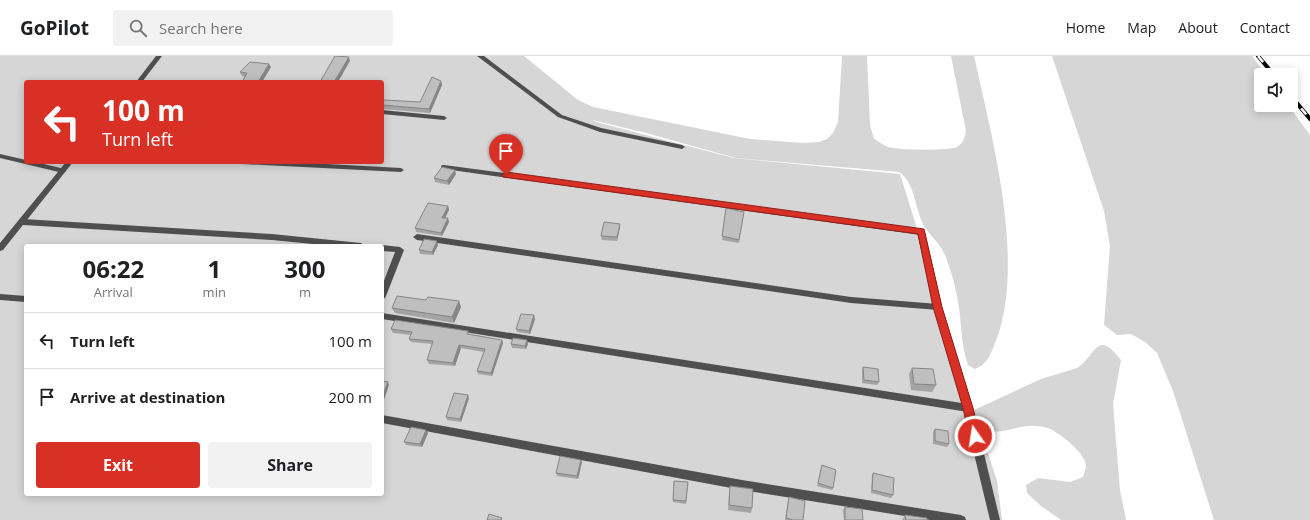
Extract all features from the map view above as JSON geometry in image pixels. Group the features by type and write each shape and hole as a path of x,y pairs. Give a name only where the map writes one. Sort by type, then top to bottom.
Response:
{"street":[{"path":"141,80 159,56"},
{"path":"480,56 560,116 600,130 682,147"},
{"path":"384,112 444,118"},
{"path":"0,156 24,162"},
{"path":"34,164 63,171"},
{"path":"0,248 23,222 68,164"},
{"path":"282,164 401,170"},
{"path":"444,167 921,232 938,307 968,408 995,520"},
{"path":"23,222 272,237 341,244"},
{"path":"417,237 851,300 938,307"},
{"path":"384,248 400,250 384,291"},
{"path":"0,298 24,299"},
{"path":"384,316 968,408"},
{"path":"384,419 742,485 961,520"}],"shaded area":[{"path":"0,56 487,56 491,59 488,56 524,56 578,100 593,107 750,139 804,143 819,142 827,139 833,133 838,122 842,56 867,56 870,125 874,139 888,147 923,150 952,148 961,144 966,131 951,56 974,56 997,161 1003,199 1007,237 1008,274 1004,309 996,341 991,354 986,361 975,369 968,365 965,356 959,305 952,274 946,258 942,249 924,226 912,189 904,176 899,172 736,158 593,120 734,158 900,174 974,410 1041,379 1077,368 1084,363 1097,347 1101,345 1106,346 1113,351 1121,360 1113,404 1120,490 1126,520 1061,520 1041,506 1027,493 1026,485 1038,478 1070,482 1083,477 1086,465 1082,455 1072,444 1055,431 1041,426 1028,426 992,431 979,425 997,481 1002,520 0,520"},
{"path":"1052,56 1252,56 1261,68 1254,68 1254,112 1293,112 1310,135 1310,520 1214,520 1173,391 1157,353 1145,342 1131,334 1117,335 1104,325 1110,246 1104,211"}],"building":[{"path":"335,56 349,57 335,80 321,80"},
{"path":"250,62 269,64 259,80 243,80 247,73 240,72"},
{"path":"432,77 441,81 429,109 384,105 384,100 420,102"},
{"path":"442,167 455,170 447,181 434,178"},
{"path":"428,203 448,206 442,218 448,218 441,233 415,228"},
{"path":"726,208 744,212 739,240 722,236"},
{"path":"604,222 620,224 617,237 601,236"},
{"path":"424,239 437,241 432,252 419,250"},
{"path":"397,296 426,300 428,297 459,301 452,317 392,308"},
{"path":"521,314 534,315 529,331 516,329"},
{"path":"395,320 468,331 467,334 502,340 491,373 477,371 485,349 459,345 453,363 427,360 433,341 409,339 412,332 391,329"},
{"path":"513,338 527,340 525,346 511,344"},
{"path":"863,367 878,369 879,382 864,380"},
{"path":"912,368 933,369 936,385 914,384"},
{"path":"384,381 388,382 384,393"},
{"path":"454,393 468,395 460,419 446,417"},
{"path":"411,427 426,430 420,444 404,442"},
{"path":"935,429 948,431 949,444 935,441"},
{"path":"560,456 581,460 577,476 556,473"},
{"path":"822,465 836,470 833,488 818,483"},
{"path":"873,473 894,478 893,495 872,490"},
{"path":"674,481 688,482 686,501 673,500"},
{"path":"730,486 753,489 752,508 729,505"},
{"path":"789,497 805,501 803,520 786,518"},
{"path":"845,507 862,509 863,520 845,520"},
{"path":"489,514 502,518 501,520 487,520"},
{"path":"905,515 927,518 927,520 906,520"}],"railway":[{"path":"1258,56 1268,68"},
{"path":"1298,104 1310,119"}],"route":[{"path":"506,175 921,232 938,307 975,436"}]}
